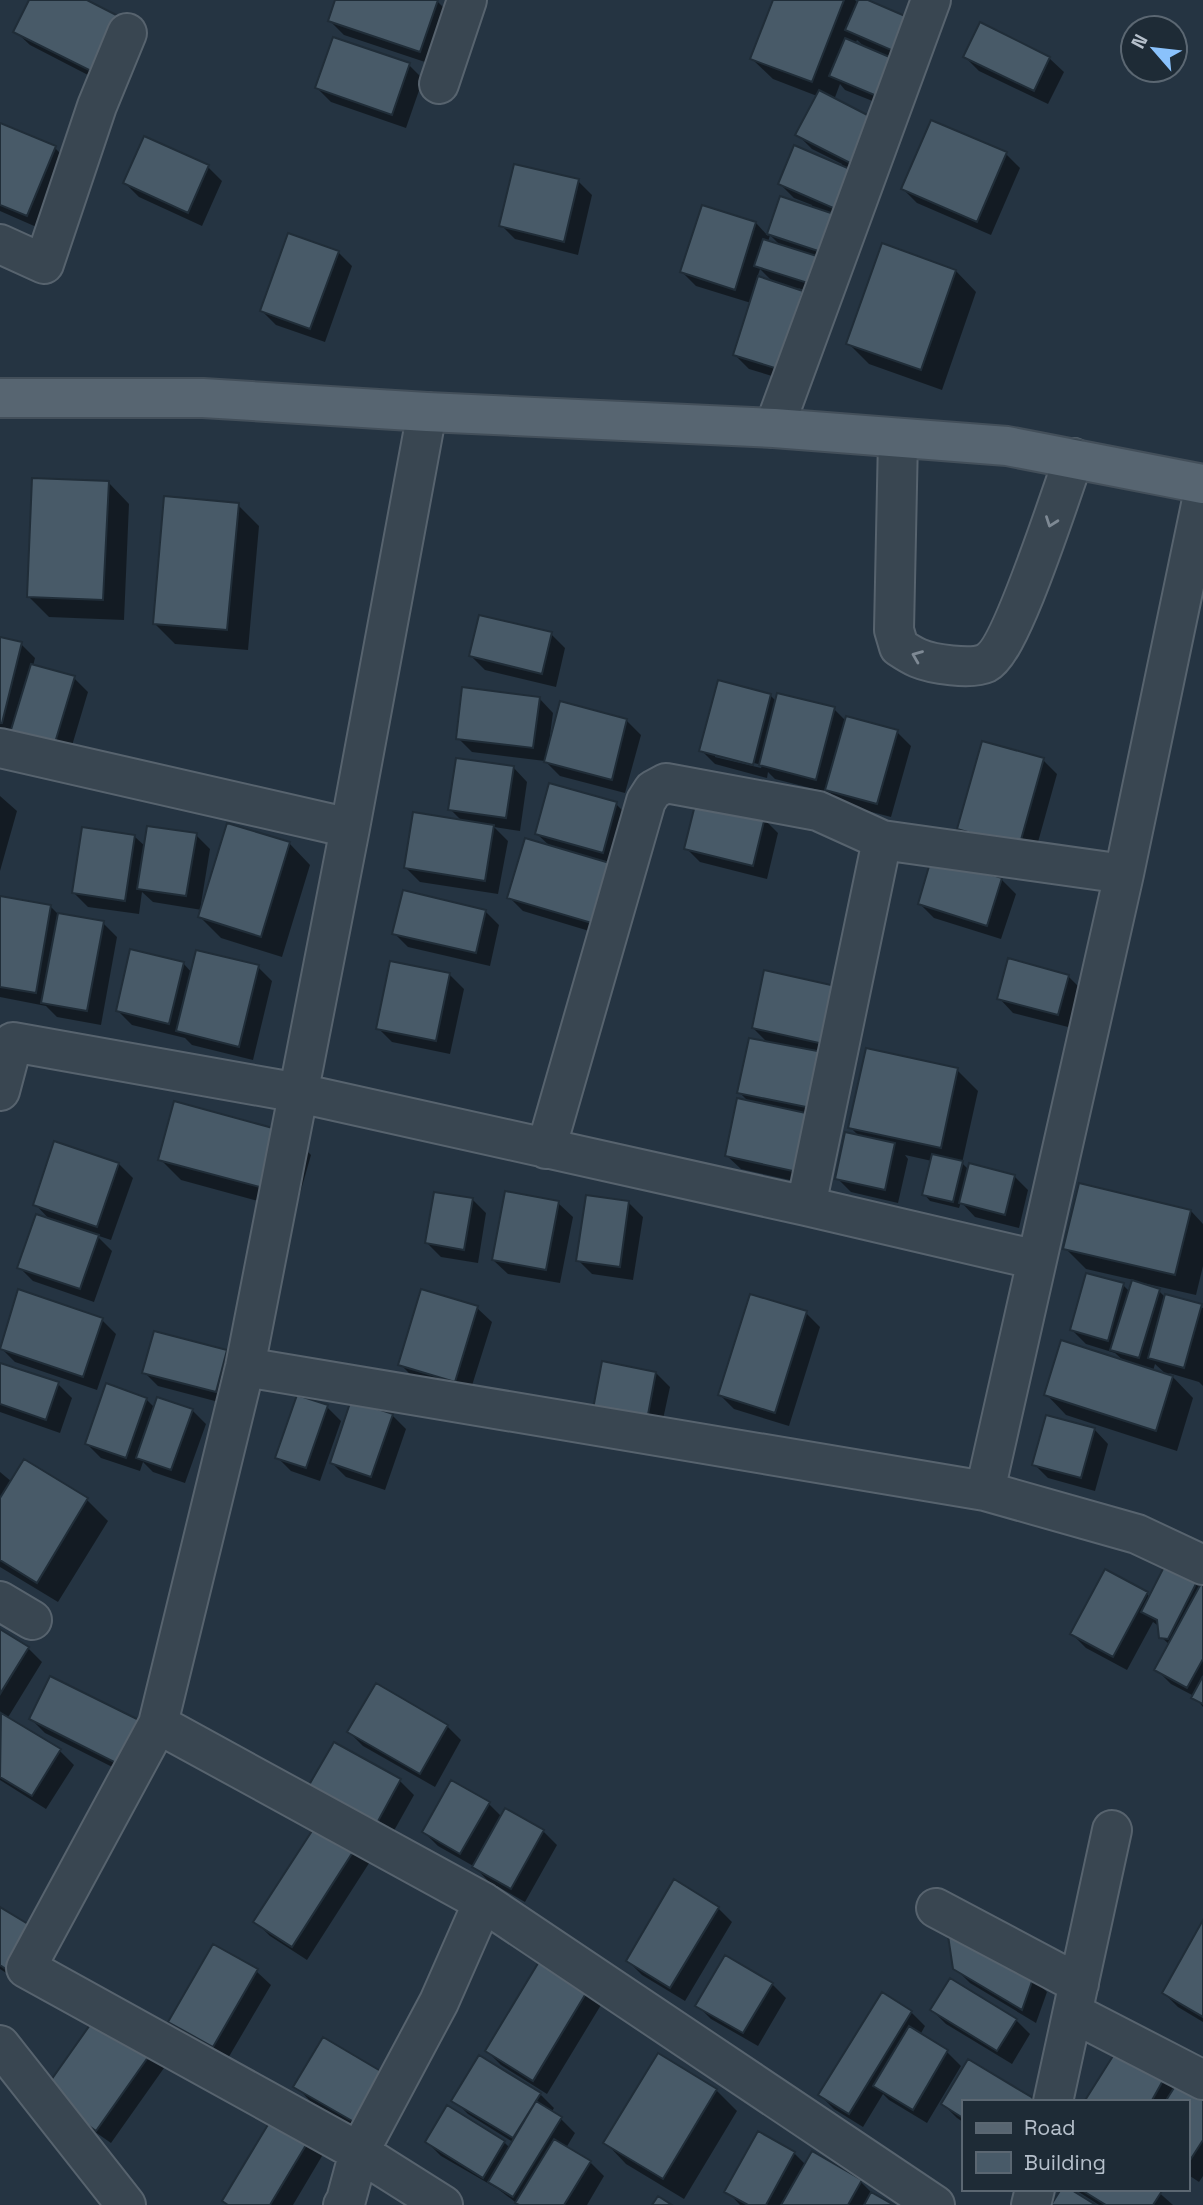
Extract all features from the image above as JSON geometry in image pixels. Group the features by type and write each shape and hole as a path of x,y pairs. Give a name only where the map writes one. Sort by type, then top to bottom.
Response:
{"main road":[{"path":"0,398 203,398 427,412 774,428 1007,446 1203,485"}],"street":[{"path":"439,84 467,0"},
{"path":"774,428 931,0"},
{"path":"0,244 44,264 97,106 127,33"},
{"path":"427,412 351,828 245,1367 158,1724 26,1968 359,2152 443,2205"},
{"path":"898,439 894,630 899,647 919,659 966,667 987,663 1000,649 1018,612 1074,458"},
{"path":"985,1491 1124,874 1203,495"},
{"path":"0,748 351,828"},
{"path":"546,1149 646,801 653,790 666,783 818,811 882,839 1124,874"},
{"path":"806,1206 882,839"},
{"path":"0,1091 7,1040 299,1093 1037,1260"},
{"path":"245,1367 985,1491 1137,1534 1203,1565"},
{"path":"158,1724 484,1902 935,2205"},
{"path":"1054,2100 1112,1830"},
{"path":"343,2205 359,2152 439,2002 484,1902"},
{"path":"936,1908 1203,2080"},
{"path":"0,2045 125,2205"}],"building":[{"path":"29,0 87,0 128,21 101,76 13,32"},
{"path":"335,0 438,0 420,52 328,21"},
{"path":"773,0 844,0 812,82 750,59"},
{"path":"858,0 868,0 912,19 898,53 845,30"},
{"path":"980,22 1050,57 1034,91 963,57"},
{"path":"333,37 410,63 392,115 315,88"},
{"path":"845,38 906,64 891,102 829,76"},
{"path":"819,90 879,121 856,166 795,135"},
{"path":"931,120 1007,152 977,222 901,189"},
{"path":"0,123 56,146 27,216 0,205"},
{"path":"144,136 209,165 188,213 123,183"},
{"path":"794,145 857,172 840,211 778,184"},
{"path":"514,164 579,179 564,242 499,226"},
{"path":"780,196 843,217 830,255 767,234"},
{"path":"702,205 756,222 735,290 680,272"},
{"path":"288,233 339,251 310,329 260,311"},
{"path":"763,239 823,258 814,285 754,266"},
{"path":"882,243 956,270 921,370 846,344"},
{"path":"758,276 803,291 778,369 733,355"},
{"path":"32,478 109,481 103,600 27,597"},
{"path":"164,496 239,503 227,630 153,624"},
{"path":"479,615 552,632 542,674 469,656"},
{"path":"0,637 22,642 2,723 0,723"},
{"path":"31,664 75,676 54,746 10,733"},
{"path":"718,680 771,694 753,765 699,751"},
{"path":"462,687 540,697 533,748 456,739"},
{"path":"777,693 835,707 816,780 759,765"},
{"path":"560,701 627,719 612,780 544,762"},
{"path":"846,716 898,730 877,804 825,790"},
{"path":"982,741 1044,758 1019,847 957,829"},
{"path":"456,758 514,766 506,818 448,810"},
{"path":"549,783 617,802 603,853 535,834"},
{"path":"696,801 765,817 753,866 684,849"},
{"path":"413,812 494,825 485,881 404,868"},
{"path":"227,823 290,842 261,937 198,917"},
{"path":"147,826 197,833 186,896 137,889"},
{"path":"82,827 135,835 125,901 72,893"},
{"path":"525,838 613,864 595,924 507,898"},
{"path":"932,856 1002,878 987,926 918,904"},
{"path":"403,890 486,910 476,953 392,934"},
{"path":"0,896 51,905 36,993 0,987"},
{"path":"58,913 104,921 87,1011 41,1003"},
{"path":"130,949 184,962 169,1024 116,1011"},
{"path":"196,950 259,965 239,1047 176,1031"},
{"path":"1008,958 1069,975 1058,1015 997,999"},
{"path":"390,961 450,973 436,1041 376,1029"},
{"path":"764,970 840,987 828,1045 752,1028"},
{"path":"749,1038 828,1053 816,1109 737,1093"},
{"path":"866,1048 958,1068 941,1148 848,1128"},
{"path":"737,1098 815,1115 802,1173 725,1156"},
{"path":"174,1101 291,1133 275,1191 158,1160"},
{"path":"845,1132 895,1143 885,1190 835,1179"},
{"path":"54,1141 119,1163 97,1227 33,1205"},
{"path":"932,1154 963,1161 953,1202 922,1195"},
{"path":"969,1163 1015,1175 1005,1215 959,1203"},
{"path":"1079,1183 1191,1210 1175,1275 1063,1249"},
{"path":"505,1191 559,1201 546,1270 492,1260"},
{"path":"434,1192 473,1198 464,1250 425,1243"},
{"path":"586,1195 629,1201 620,1267 576,1261"},
{"path":"36,1214 99,1235 80,1289 17,1268"},
{"path":"1086,1273 1124,1283 1108,1341 1070,1330"},
{"path":"1132,1280 1160,1289 1139,1358 1110,1350"},
{"path":"18,1289 103,1318 83,1377 0,1349"},
{"path":"421,1289 478,1306 455,1382 398,1365"},
{"path":"750,1294 807,1311 775,1413 718,1395"},
{"path":"1165,1294 1202,1304 1184,1368 1148,1358"},
{"path":"154,1331 227,1350 216,1392 142,1373"},
{"path":"1061,1340 1173,1376 1156,1431 1044,1395"},
{"path":"602,1361 656,1372 647,1420 593,1409"},
{"path":"0,1363 59,1382 46,1420 0,1404"},
{"path":"106,1383 147,1398 126,1458 85,1444"},
{"path":"297,1395 328,1405 306,1468 275,1458"},
{"path":"157,1397 193,1409 171,1470 136,1458"},
{"path":"351,1400 393,1414 371,1477 330,1463"},
{"path":"1046,1415 1095,1428 1081,1478 1032,1465"},
{"path":"24,1459 88,1498 37,1583 0,1560 0,1498"},
{"path":"1169,1557 1201,1574 1168,1639 1159,1638 1157,1620 1141,1612"},
{"path":"1105,1569 1148,1592 1113,1657 1070,1634"},
{"path":"1203,1580 1203,1659 1187,1688 1154,1670"},
{"path":"0,1629 29,1647 0,1694"},
{"path":"50,1676 141,1721 120,1765 29,1719"},
{"path":"1203,1676 1203,1704 1191,1698"},
{"path":"376,1683 448,1725 420,1774 347,1732"},
{"path":"1,1713 61,1749 32,1796 0,1777"},
{"path":"334,1742 401,1779 377,1823 309,1785"},
{"path":"451,1780 490,1802 460,1854 422,1832"},
{"path":"505,1808 544,1830 511,1889 472,1867"},
{"path":"321,1817 360,1841 292,1947 253,1922"},
{"path":"674,1879 719,1907 670,1988 626,1961"},
{"path":"0,1907 33,1927 7,1970 0,1965"},
{"path":"1203,1920 1203,2017 1162,1993"},
{"path":"947,1929 1034,1976 1022,2010 953,1969"},
{"path":"213,1944 258,1969 213,2047 168,2022"},
{"path":"725,1955 773,1983 743,2033 695,2006"},
{"path":"540,1960 588,1990 533,2081 485,2051"},
{"path":"950,1978 1017,2019 997,2051 930,2010"},
{"path":"882,1992 912,2011 849,2114 818,2095"},
{"path":"97,2015 151,2053 96,2131 42,2093"},
{"path":"909,2026 948,2050 913,2110 873,2086"},
{"path":"323,2037 389,2076 361,2126 293,2087"},
{"path":"1118,2048 1165,2077 1152,2100 1085,2100"},
{"path":"658,2053 717,2089 663,2179 603,2143"},
{"path":"479,2055 541,2093 513,2138 451,2101"},
{"path":"968,2059 1033,2098 962,2100 962,2117 941,2104"},
{"path":"1177,2083 1203,2099 1203,2140 1189,2162 1189,2100 1166,2100"},
{"path":"536,2101 562,2117 513,2197 488,2182"},
{"path":"447,2105 505,2141 483,2178 425,2142"},
{"path":"275,2113 312,2135 270,2205 228,2205 222,2201"},
{"path":"758,2131 795,2152 766,2205 748,2205 724,2192"},
{"path":"554,2139 591,2161 564,2205 515,2203"},
{"path":"812,2151 862,2180 848,2205 781,2205"},
{"path":"1060,2191 1073,2191 1096,2205 1051,2205"},
{"path":"1083,2191 1162,2191 1153,2205 1106,2205"},
{"path":"871,2192 894,2205 864,2205"},
{"path":"658,2196 672,2205 652,2205"}]}
